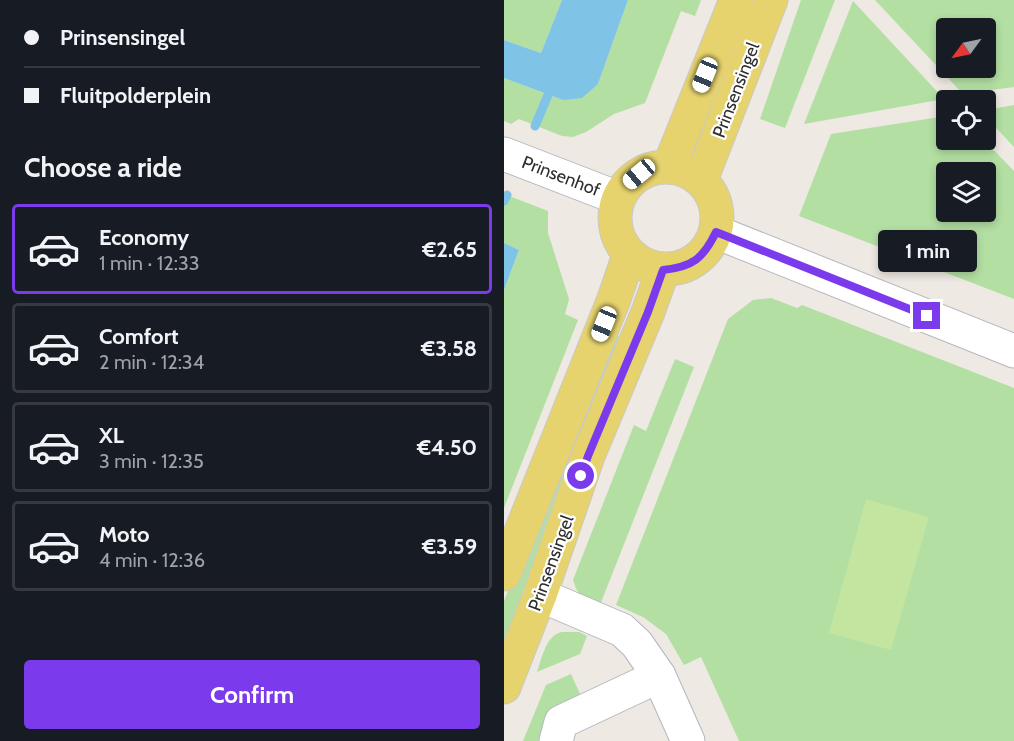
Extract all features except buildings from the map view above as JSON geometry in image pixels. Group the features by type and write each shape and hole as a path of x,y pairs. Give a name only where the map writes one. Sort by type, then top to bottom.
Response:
{"main road":[{"name":"Prinsensingel","path":"669,167 736,0"},
{"name":"Prinsensingel","path":"700,180 771,0"},
{"path":"669,167 686,171 700,180 710,191 717,218 716,232 708,248 696,261 680,268 663,270 650,268 629,255 620,243 615,229 614,213 618,198 626,184 639,174 653,168 669,167"},
{"path":"504,574 611,307 629,255"},
{"name":"Prinsensingel","path":"504,687 540,595 588,456 663,270"}],"street":[{"name":"Prinsenhof","path":"504,154 618,198"},
{"path":"716,232 1014,351"},
{"path":"540,595 622,630 637,644 659,676 688,741"},
{"path":"556,741 561,722 659,676"}],"green space":[{"path":"504,0 562,0 541,53 504,40"},
{"path":"628,0 701,0 695,16 681,11 645,103 614,114 586,132 573,137 562,136 519,119 511,124 504,121 504,78 563,100 598,84"},
{"path":"801,0 835,0 785,128 760,119"},
{"path":"875,0 1014,0 1014,87 959,90 948,78 996,78 996,18 936,18 936,65"},
{"path":"853,1 936,90 936,100 804,124"},
{"path":"1014,105 1014,147 996,128 996,108"},
{"path":"936,118 936,150 994,150 1014,171 1014,299 799,216 831,134"},
{"path":"504,194 548,211 548,233 569,299 565,314 578,320 504,508 504,290 519,250 504,243"},
{"path":"771,298 797,308 802,305 1014,388 1014,741 739,741 701,657 684,665 666,634 643,617 616,605 728,319 753,300"},
{"path":"610,333 626,339 504,660 504,601"},
{"path":"675,359 694,367 598,610 582,598 573,580 634,425 646,431"},
{"path":"866,499 929,517 891,650 829,633"},
{"path":"562,632 579,632 587,636 580,654 537,672 548,642"},
{"path":"571,674 580,694 564,702 548,741 523,741 546,685"}],"water":[{"path":"562,0 628,0 598,84 582,98 563,100 504,78 504,40 541,53"},
{"path":"504,243 519,250 504,290"}],"waterway":[{"path":"535,126 548,95"},
{"path":"504,201 507,195"}],"route":[{"path":"581,476 663,270 680,268 696,261 708,248 716,232 927,316"}]}
